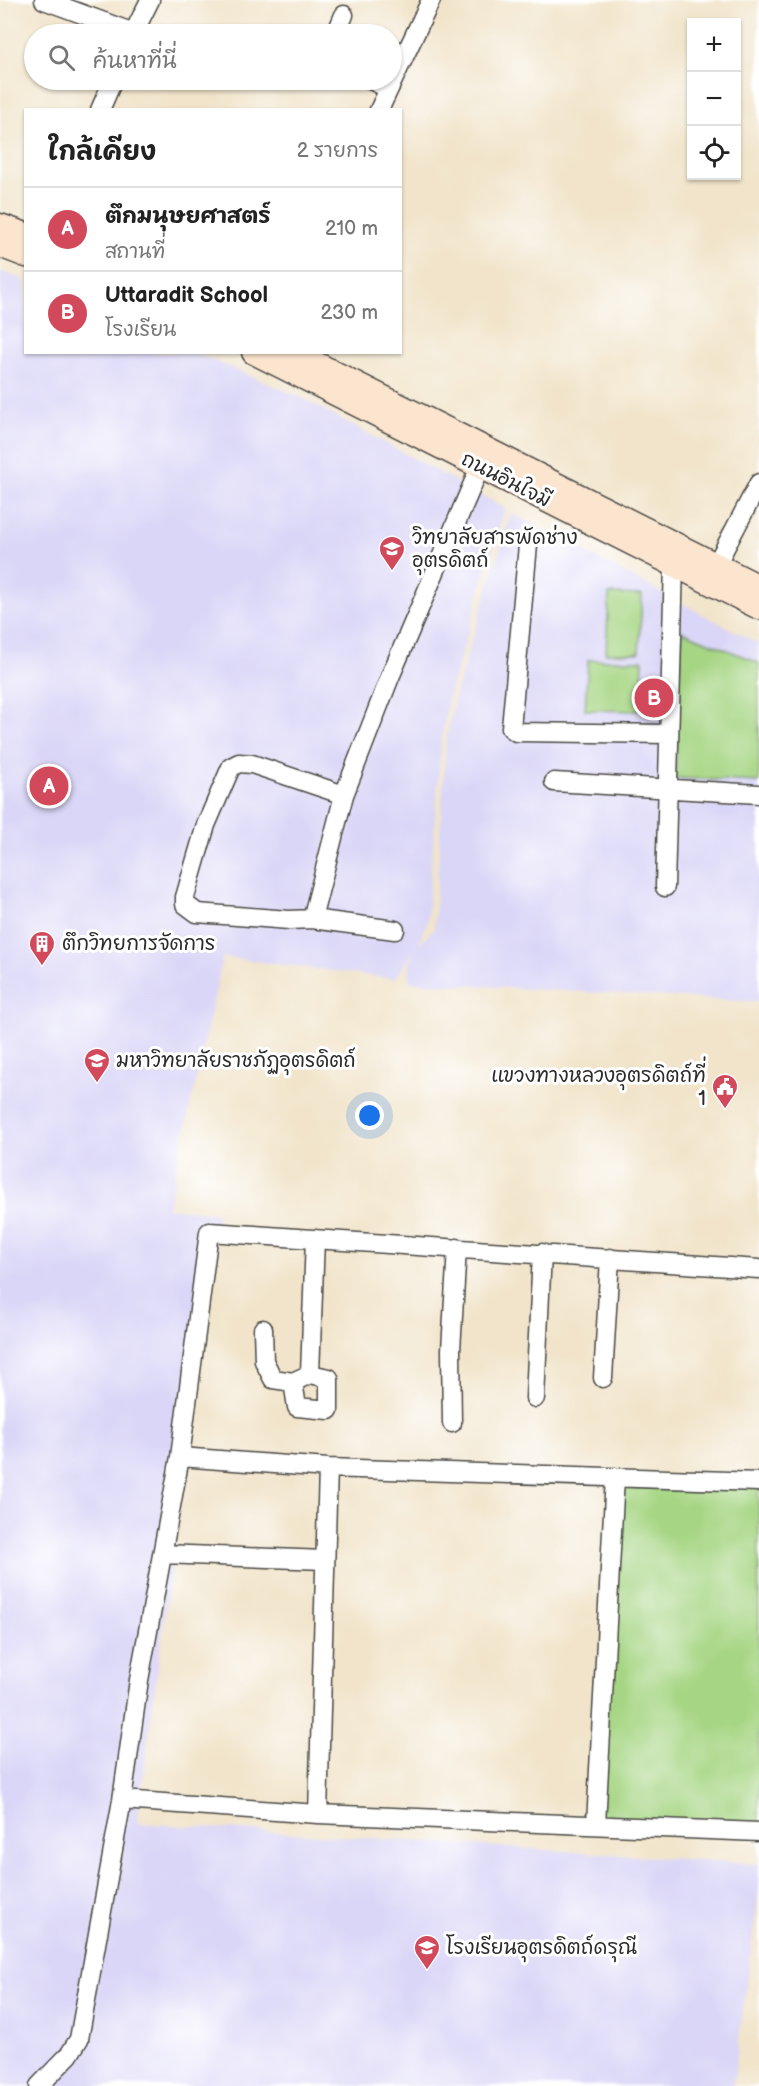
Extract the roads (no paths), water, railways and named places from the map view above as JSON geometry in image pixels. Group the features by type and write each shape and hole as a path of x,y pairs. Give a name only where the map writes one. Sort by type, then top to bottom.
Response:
{"main road":[{"path":"0,226 24,234"},
{"path":"0,245 24,254"},
{"name":"ถนนอินใจมี","path":"259,354 484,459 678,556 759,607"},
{"name":"ถนนอินใจมี","path":"296,354 484,459"},
{"name":"ถนนอินใจมี","path":"678,556 716,565 759,587"}],"street":[{"path":"44,0 107,24"},
{"path":"138,24 150,0"},
{"path":"402,61 431,0"},
{"path":"340,24 344,15"},
{"path":"101,108 109,90"},
{"path":"380,108 389,90"},
{"path":"312,919 344,795 390,677 484,459"},
{"path":"716,565 759,483"},
{"path":"528,545 511,728 516,732 548,734 669,734"},
{"path":"665,887 669,734 678,556"},
{"path":"344,795 252,764 239,763 231,767 206,825 185,904 197,913 281,920 312,919 395,930"},
{"path":"554,782 759,794"},
{"path":"39,2086 69,2055 79,2040 122,1800 138,1680 180,1457 209,1232 759,1269"},
{"path":"310,1374 315,1239"},
{"path":"452,1423 452,1350 458,1248"},
{"path":"535,1398 542,1253"},
{"path":"603,1378 610,1258"},
{"path":"262,1329 267,1371 273,1379 293,1382 310,1374 329,1378 330,1410 297,1407 293,1382"},
{"path":"180,1457 328,1468 759,1482"},
{"path":"318,1814 328,1468"},
{"path":"596,1824 615,1477"},
{"path":"162,1554 325,1560"},
{"path":"122,1800 318,1814 759,1832"}],"place":[{"name":"วิทยาลัยสารพัดช่าง อุตรดิตถ์","path":"392,572"},
{"name":"Uttaradit School","path":"654,698"},
{"name":"ตึกมนุษยศาสตร์","path":"49,786"},
{"name":"ตึกวิทยการจัดการ","path":"42,967"},
{"name":"มหาวิทยาลัยราชภัฏอุตรดิตถ์","path":"97,1084"},
{"name":"แขวงทางหลวงอุตรดิตถ์ที่ 1","path":"725,1110"},
{"name":"โรงเรียนอุตรดิตถ์ดรุณี","path":"427,1971"}]}
